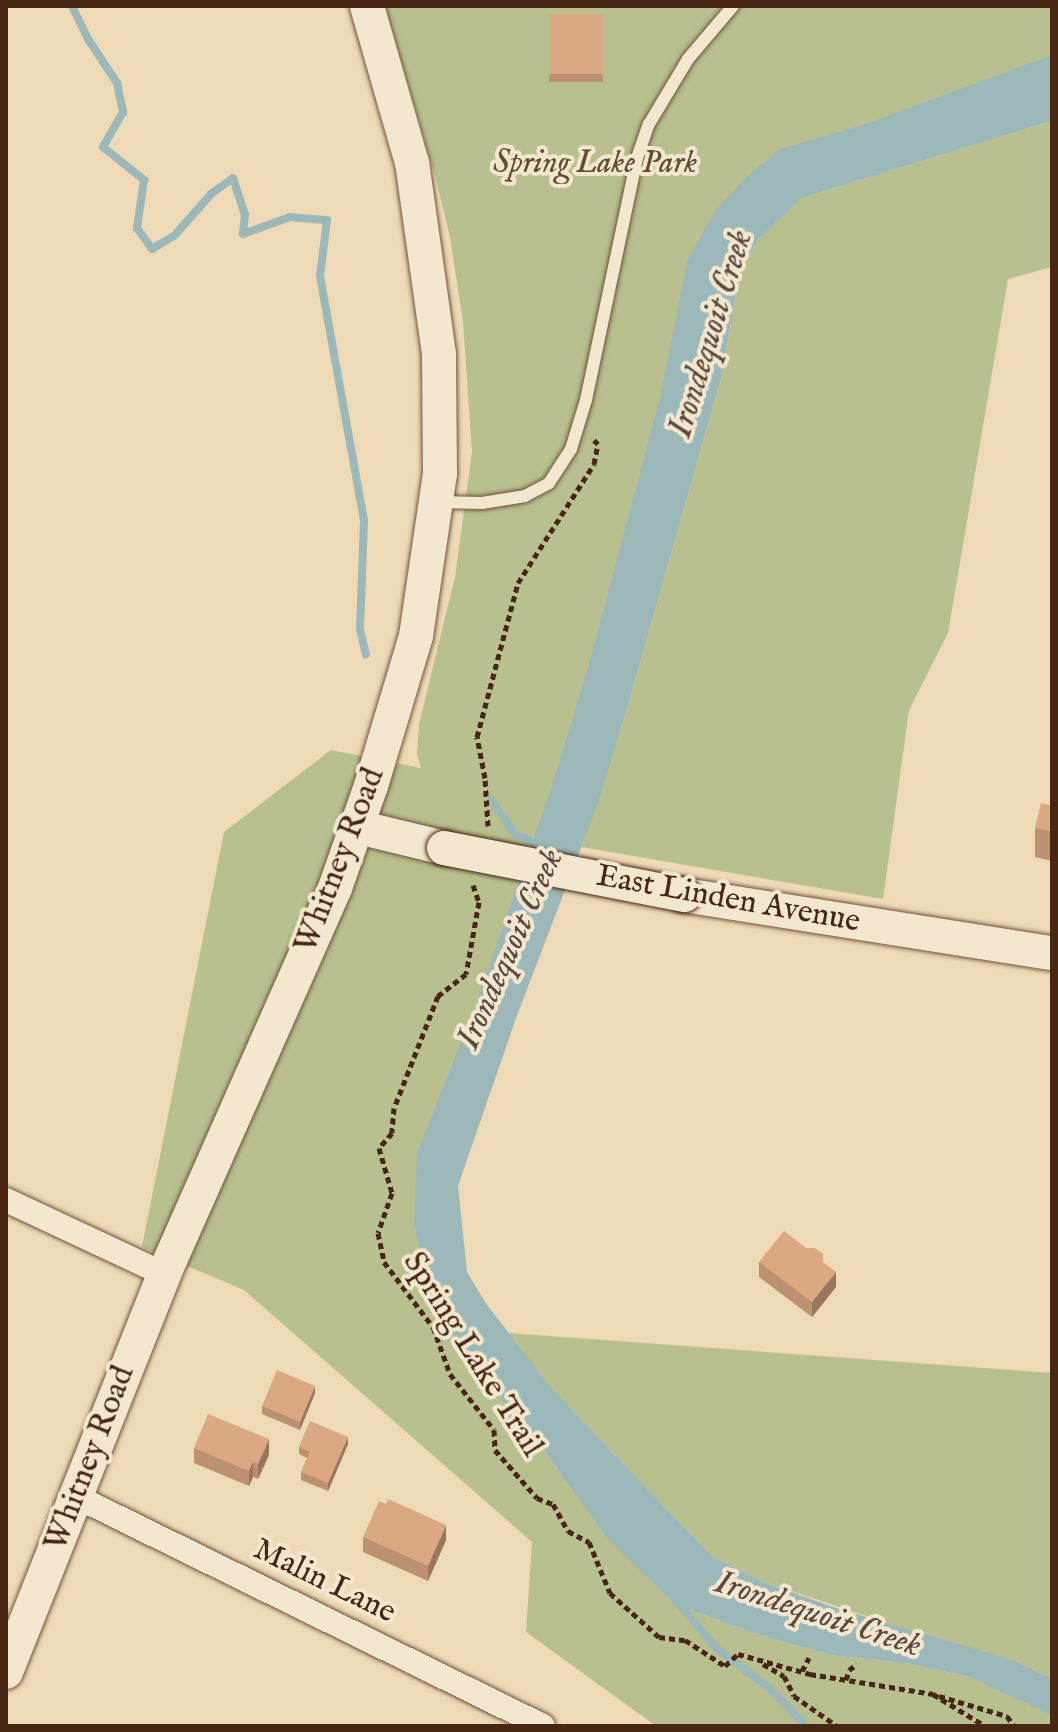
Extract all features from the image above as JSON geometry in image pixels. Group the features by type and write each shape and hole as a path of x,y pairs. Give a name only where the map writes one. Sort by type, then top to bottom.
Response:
{"main road":[{"name":"Whitney Road","path":"6,1672 164,1274 335,888 358,827 416,636 440,474 439,354 412,163 367,6"},
{"name":"East Linden Avenue","path":"358,827 444,848 684,895 1052,953"}],"street":[{"path":"6,1200 164,1274"},
{"name":"Malin Lane","path":"77,1497 543,1726"}],"lane":[{"path":"437,502 482,503 525,496 549,483 571,449 637,158 649,124 688,59 733,6"}],"path":[{"path":"489,834 485,778 477,737 518,583 594,464 598,444 578,426"},
{"name":"Spring Lake Trail","path":"473,876 473,892 479,902 466,974 438,996 394,1108 392,1133 379,1148 392,1193 378,1233 384,1262 433,1327 450,1374 494,1430 495,1450 537,1498 553,1504 568,1531 589,1542 610,1593 659,1637 685,1640 725,1666 738,1654 802,1671 933,1694 985,1726"},
{"path":"802,1671 809,1658"},
{"path":"759,1661 784,1676 794,1696 837,1726"},
{"path":"846,1680 849,1670 857,1664"},
{"path":"933,1694 1007,1716 1014,1726"}],"green space":[{"name":"Spring Lake Park","path":"385,6 1052,6 1052,87 739,226 429,1222 536,1440 606,1535 674,1604 753,1633 830,1655 911,1664 969,1677 1048,1712 1052,1715 1052,1726 656,1726 526,1632 532,1542 244,1290 142,1247 224,832 331,750 421,768 417,754 419,724 455,577 472,452 463,322 450,237"},
{"path":"1052,121 1052,267 1008,279 948,633 909,710 883,899 581,847 626,712 722,375 740,270 759,239 802,198"},
{"path":"507,1333 1052,1373 1052,1679 1016,1661 950,1644 764,1582 712,1556 553,1390"}],"water":[{"name":"Irondequoit Creek","path":"1052,55 1052,121 802,198 759,239 740,270 722,375 626,712 597,806 515,1021 458,1186 467,1272 487,1305 553,1390 712,1556 764,1582 833,1607 1016,1661 1052,1679 1052,1715 969,1677 911,1664 830,1655 753,1633 674,1604 605,1535 536,1440 460,1350 426,1286 414,1223 417,1153 474,1010 550,792 588,668 661,394 688,259 714,213 745,178 780,149 866,124"}],"building":[{"path":"549,14 603,14 603,74 549,74"},
{"path":"1041,803 1052,806 1052,832 1035,828"},
{"path":"784,1231 806,1248 815,1248 823,1254 823,1262 836,1272 812,1302 759,1262"},
{"path":"277,1370 315,1386 300,1422 262,1406"},
{"path":"208,1414 269,1439 258,1464 253,1462 249,1471 194,1448"},
{"path":"310,1421 348,1437 328,1483 301,1472 310,1452 299,1447"},
{"path":"388,1499 446,1525 428,1566 363,1537 379,1501 386,1504"}],"waterway":[{"path":"72,6 88,39 117,83 123,112 103,147 144,180 137,228 152,249 174,236 211,194 233,178 245,214 243,234 290,217 327,220 320,276 364,520 360,629 366,654"},
{"name":"Irondequoit Creek","path":"491,800 515,834 542,846"},
{"path":"674,1598 717,1649 768,1687 806,1726"}]}
